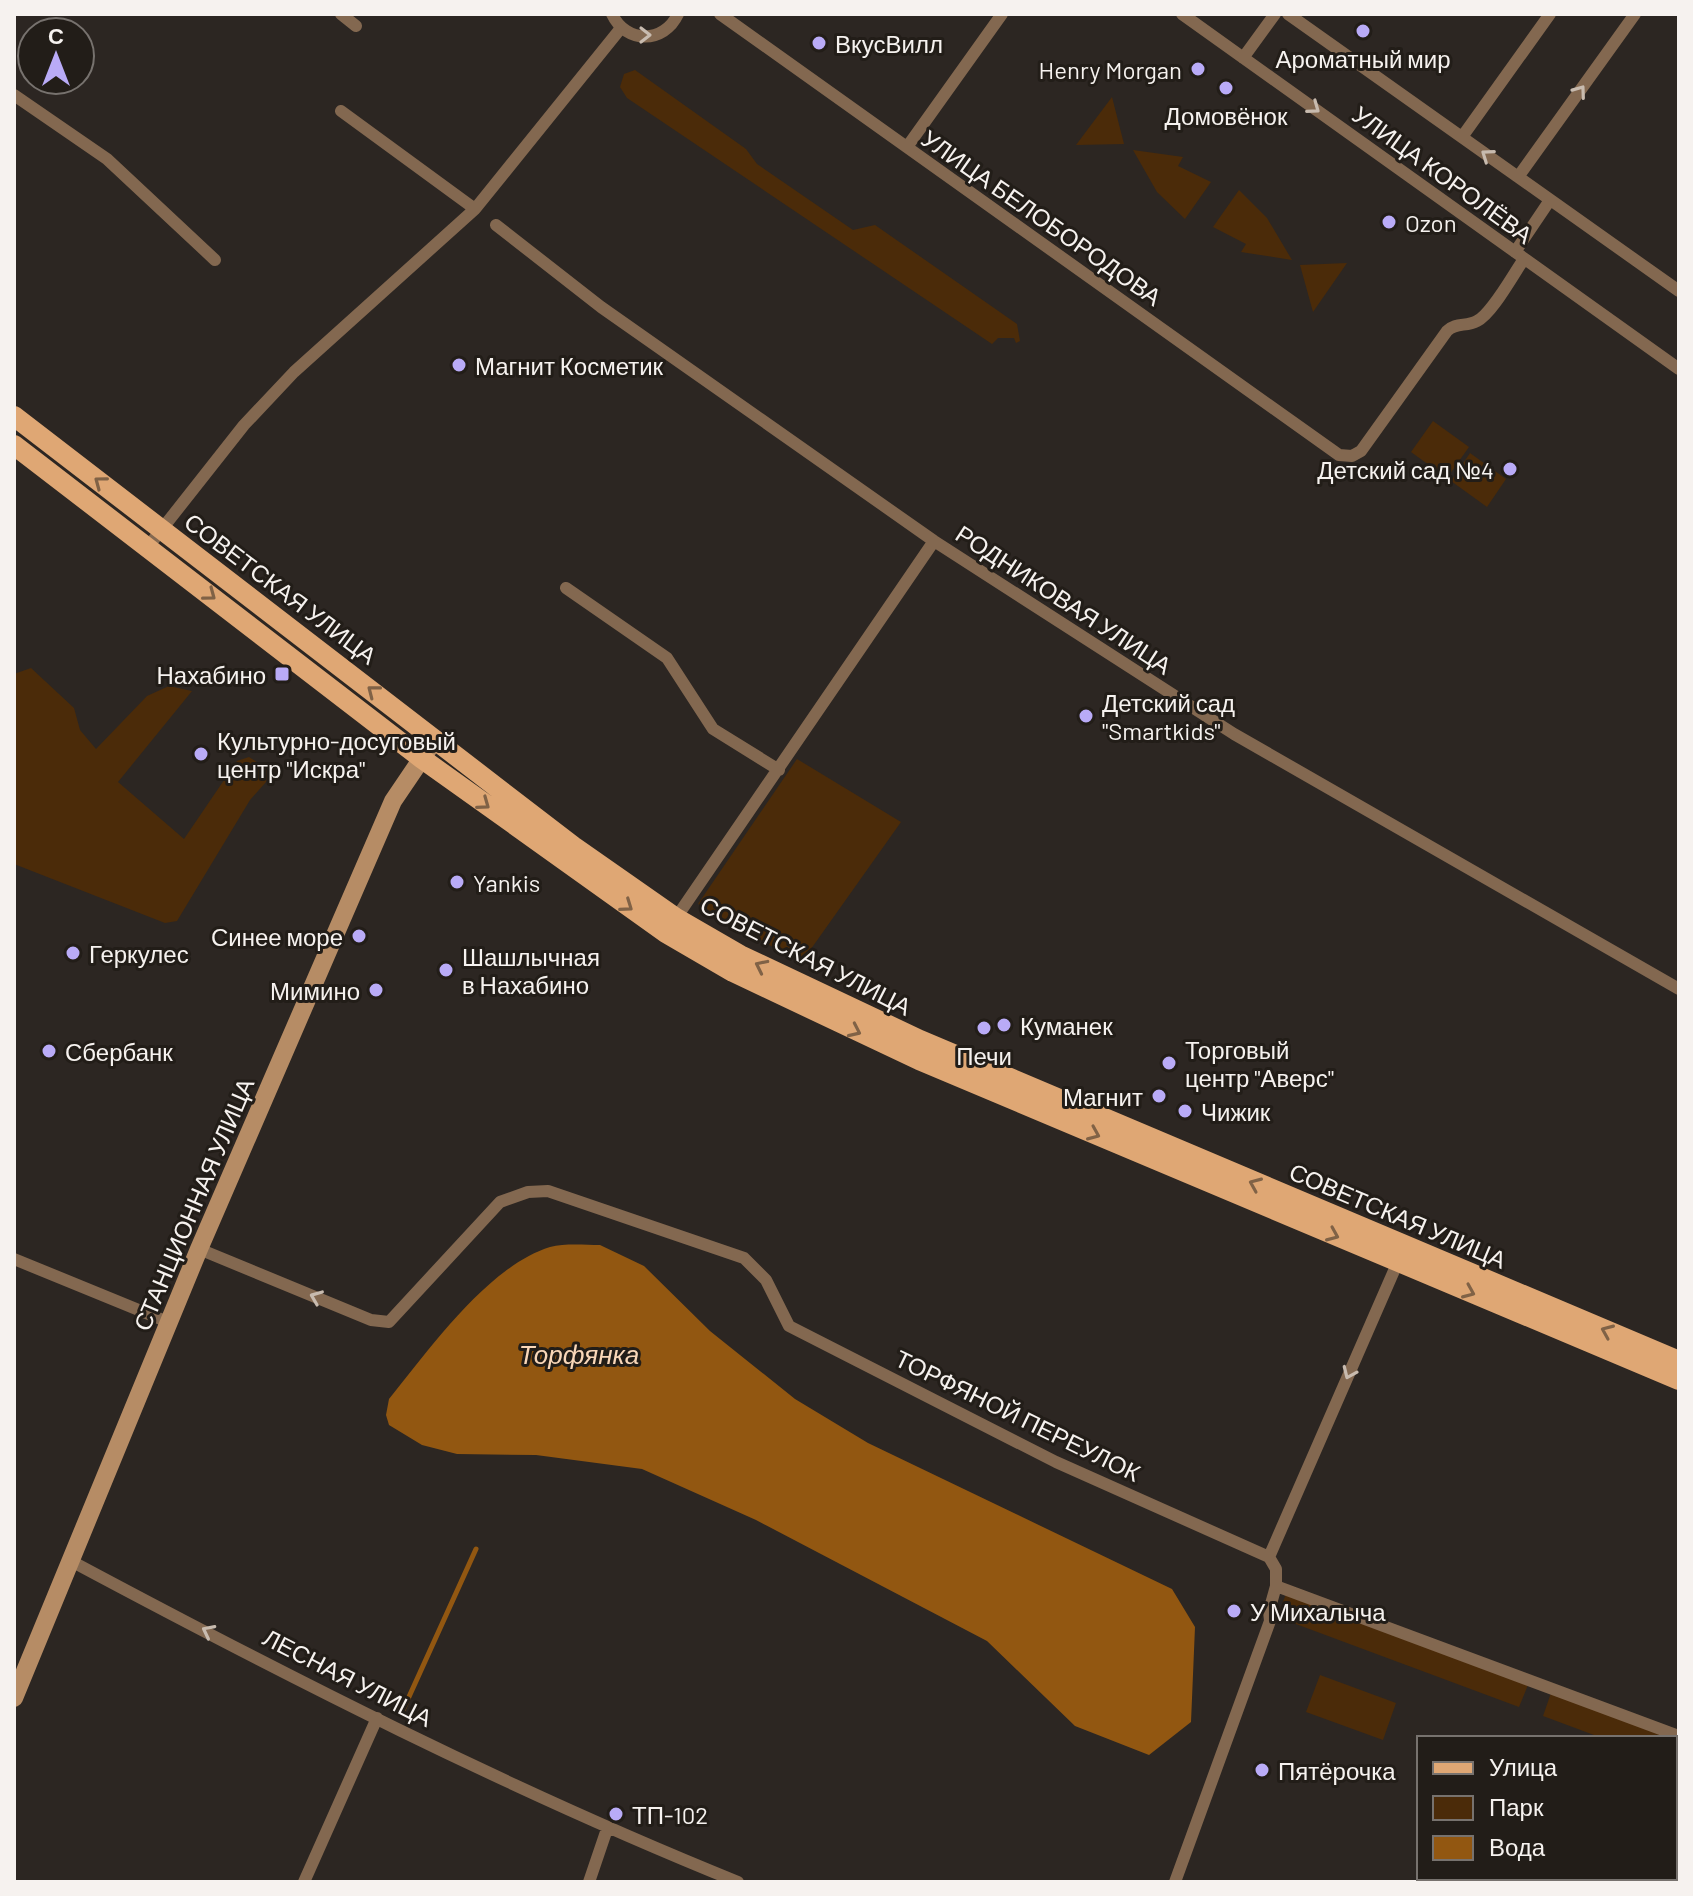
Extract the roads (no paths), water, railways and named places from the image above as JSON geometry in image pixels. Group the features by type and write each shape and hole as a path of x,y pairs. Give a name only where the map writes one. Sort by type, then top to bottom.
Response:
{"main road":[{"name":"СОВЕТСКАЯ УЛИЦА","path":"14,416 573,846 676,918 740,955 906,1034 1679,1380"},
{"name":"СОВЕТСКАЯ УЛИЦА","path":"14,445 421,758 640,915 733,972 919,1060 1401,1254 1679,1361"},
{"name":"СТАНЦИОННАЯ УЛИЦА","path":"14,1698 168,1322 393,801 435,739"}],"street":[{"path":"341,14 356,26"},
{"path":"612,14 621,28 638,37 656,36 671,26 678,14"},
{"name":"УЛИЦА БЕЛОБОРОДОВА","path":"720,14 1339,455 1352,456 1361,451 1453,325 1470,323 1483,317 1520,255"},
{"path":"907,147 1002,14"},
{"name":"УЛИЦА КОРОЛЁВА","path":"1182,14 1679,369"},
{"path":"1243,58 1275,14"},
{"name":"УЛИЦА КОРОЛЁВА","path":"1288,14 1679,291"},
{"path":"1462,137 1550,14"},
{"path":"1518,177 1635,14"},
{"path":"147,548 244,425 284,383 475,209 621,28"},
{"path":"14,95 107,159 215,260"},
{"path":"341,111 475,209"},
{"path":"1520,255 1550,200"},
{"name":"РОДНИКОВАЯ УЛИЦА","path":"496,225 601,307 934,541 1234,734 1679,989"},
{"path":"676,918 934,541"},
{"path":"566,588 667,658 713,729 779,770"},
{"name":"ТОРФЯНОЙ ПЕРЕУЛОК","path":"199,1249 371,1320 389,1322 500,1202 528,1192 548,1191 744,1258 766,1280 789,1326 1056,1462 1269,1557"},
{"path":"1175,1882 1270,1621 1276,1569 1269,1557 1401,1254"},
{"path":"14,1259 168,1322"},
{"name":"ЛЕСНАЯ УЛИЦА","path":"71,1561 377,1718 607,1829 738,1882"},
{"path":"1276,1586 1679,1736"},
{"path":"304,1882 377,1718"},
{"path":"589,1882 607,1829"}],"water":[{"name":"Торфянка","path":"600,1245 644,1266 710,1331 795,1399 868,1443 1172,1589 1195,1627 1191,1722 1149,1755 1075,1726 987,1641 756,1520 642,1469 536,1455 457,1454 422,1445 389,1425 386,1415 389,1399 441,1334 504,1272 550,1247"}],"waterway":[{"path":"403,1710 476,1549"}],"place":[{"name":"Ароматный мир","path":"1363,31"},
{"name":"ВкусВилл","path":"819,43"},
{"name":"Henry Morgan","path":"1198,69"},
{"name":"Домовёнок","path":"1226,88"},
{"name":"Ozon","path":"1389,222"},
{"name":"Магнит Косметик","path":"459,365"},
{"name":"Детский сад №4","path":"1510,469"},
{"name":"Нахабино","path":"282,674"},
{"name":"Детский сад \"Smartkids\"","path":"1086,716"},
{"name":"Культурно-досуговый центр \"Искра\"","path":"201,754"},
{"name":"Yankis","path":"457,882"},
{"name":"Синее море","path":"359,936"},
{"name":"Геркулес","path":"73,953"},
{"name":"Шашлычная в Нахабино","path":"446,970"},
{"name":"Мимино","path":"376,990"},
{"name":"Куманек","path":"1004,1025"},
{"name":"Печи","path":"984,1028"},
{"name":"Сбербанк","path":"49,1051"},
{"name":"Торговый центр \"Аверс\"","path":"1169,1063"},
{"name":"Магнит","path":"1159,1096"},
{"name":"Чижик","path":"1185,1111"},
{"name":"У Михалыча","path":"1234,1611"},
{"name":"Пятёрочка","path":"1262,1770"},
{"name":"ТП-102","path":"616,1814"}]}
